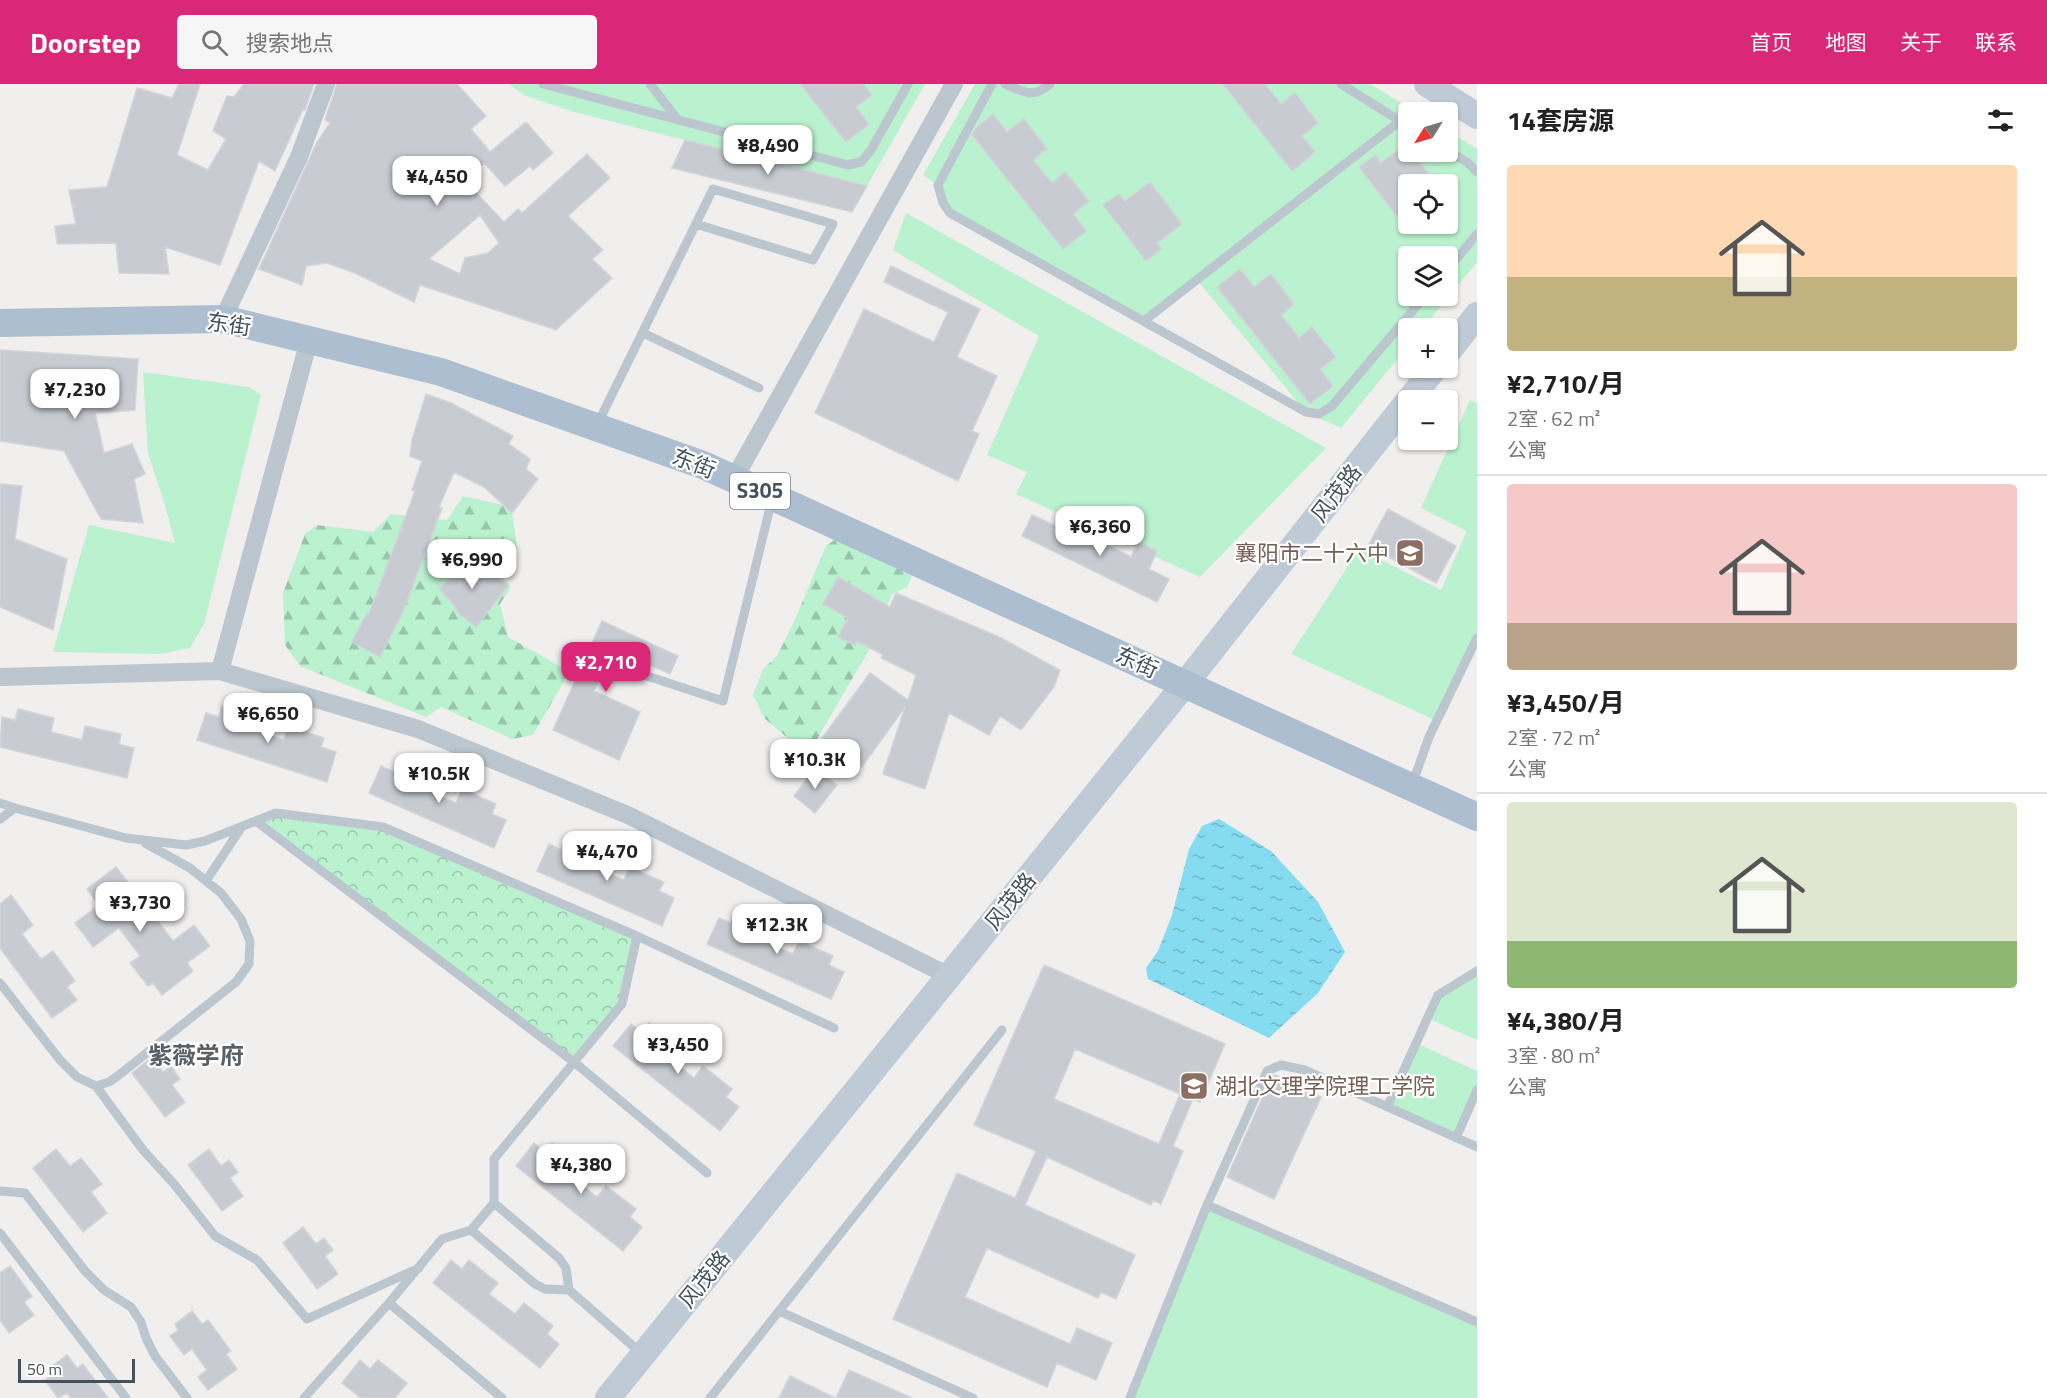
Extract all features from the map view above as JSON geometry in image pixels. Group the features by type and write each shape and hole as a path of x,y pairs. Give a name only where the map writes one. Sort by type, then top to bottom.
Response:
{"main road":[{"name":"东街","path":"0,324 223,319 441,372 703,465 1477,817"}],"street":[{"path":"223,319 299,157 326,84"},
{"path":"734,479 954,84"},
{"path":"1427,84 1477,116"},
{"path":"1458,339 1477,315"},
{"path":"220,671 309,340"},
{"name":"风茂路","path":"1418,390 1427,378"},
{"name":"风茂路","path":"608,1398 1185,684 1398,415"},
{"path":"0,677 220,671 418,729 630,816 949,976"}],"lane":[{"path":"543,84 848,165 861,162 871,150 908,84"},
{"path":"650,84 678,120"},
{"path":"992,84 938,185 943,204 950,213 1306,412 1319,414 1332,406 1398,328"},
{"path":"1005,84 1027,94 1041,92 1050,84"},
{"path":"1341,84 1398,119"},
{"path":"1144,321 1398,128"},
{"path":"1458,156 1477,172"},
{"path":"596,427 713,189 833,224 813,260 696,224"},
{"path":"1458,257 1477,234"},
{"path":"1407,318 1417,306"},
{"path":"643,333 759,388"},
{"path":"632,670 723,701 772,496"},
{"path":"1412,788 1429,737 1477,638"},
{"path":"0,803 138,839 186,845 205,841 276,813 383,827 637,936 834,1028"},
{"path":"0,819 15,808"},
{"path":"257,822 574,1062 707,1173"},
{"path":"206,881 240,828"},
{"path":"96,1086 109,1082 126,1069 236,982 249,966 250,941 241,919 221,893 190,868 138,839"},
{"path":"304,1398 389,1303 442,1239 471,1230 494,1203 494,1159 622,1004 637,936"},
{"path":"1387,1107 1437,995 1477,971"},
{"path":"0,982 60,1060 77,1077 96,1086 143,1150 174,1184 215,1236 257,1260 307,1319 419,1268"},
{"path":"710,1398 1002,1030"},
{"path":"1130,1398 1207,1206 1267,1071 1281,1065 1305,1070 1477,1147"},
{"path":"1456,1138 1477,1090"},
{"path":"0,1191 25,1193 85,1271 104,1290 131,1307 141,1322 155,1356 187,1398"},
{"path":"494,1203 559,1258 566,1268 569,1290"},
{"path":"1207,1206 1477,1322"},
{"path":"471,1230 535,1284 545,1289 569,1290 643,1354"},
{"path":"0,1233 126,1398"},
{"path":"389,1303 502,1398"},
{"path":"779,1311 973,1398"}],"green space":[{"path":"509,84 925,84 867,186 574,112 526,96"},
{"path":"975,84 1370,84 1400,102 1398,102 1398,162 1458,162 1458,137 1477,149 1477,262 1458,285 1458,246 1398,246 1398,306 1441,306 1431,318 1398,318 1398,358 1341,428 1306,412 1197,280 1144,321 950,213 938,185 923,175"},
{"path":"906,213 1326,448 1200,577 1016,494 1027,472 987,455 1039,336 893,250"},
{"path":"143,372 249,387 261,395 204,624 190,648 159,654 53,652 89,525 175,543 148,453"},
{"path":"1470,400 1477,403 1477,638 1437,721 1291,654 1359,549 1441,590 1467,531 1421,508 1447,450 1458,450 1458,426"},
{"path":"463,496 503,505 512,513 517,548 501,576 511,587 500,604 508,637 565,669 568,674 533,735 512,739 441,707 426,717 300,666 285,645 283,593 305,534 317,525 373,532 391,514 447,520"},
{"path":"841,535 913,574 907,587 892,594 870,648 816,741 811,746 796,745 764,718 753,695 763,669 777,656 793,624 826,546"},
{"path":"276,813 383,827 637,936 622,1004 574,1062 257,822"},
{"path":"1477,971 1477,1040 1427,1018 1438,995"},
{"path":"1416,1043 1477,1071 1477,1090 1456,1138 1387,1107"},
{"path":"1207,1205 1477,1322 1477,1398 1130,1398"}],"water":[{"path":"1219,819 1271,851 1318,902 1345,952 1318,993 1269,1038 1148,979 1146,968 1158,951 1172,915 1189,849 1202,826"}],"building":[{"path":"179,84 200,84 177,155 208,170 226,139 213,131 227,96 234,97 244,84 314,84 305,110 303,109 275,171 259,161 220,265 165,247 169,274 119,273 116,243 57,244 55,226 76,224 69,190 107,187 137,88 172,98"},
{"path":"337,84 457,84 486,116 471,129 490,152 526,122 553,153 533,170 530,166 505,186 484,163 465,181 504,222 518,209 522,213 587,154 610,178 568,216 603,250 592,259 612,278 556,330 420,285 414,302 355,273 327,263 306,266 302,285 259,269 317,142 330,123 325,120","holes":["480,215 499,243 488,253 465,258 460,274 429,259"]},
{"path":"800,84 863,84 872,95 856,107 869,124 846,142"},
{"path":"1223,84 1265,84 1281,104 1295,93 1318,123 1302,136 1315,152 1292,171"},
{"path":"993,114 1007,132 1024,119 1047,149 1033,160 1052,183 1065,172 1089,201 1073,214 1086,231 1063,249 972,135 977,127"},
{"path":"685,140 867,186 852,212 672,168"},
{"path":"1398,149 1398,162 1420,162 1429,174 1398,174 1398,218 1359,167 1375,155 1381,163"},
{"path":"1150,182 1182,224 1157,243 1161,249 1146,261 1103,205 1119,194 1125,201"},
{"path":"891,266 980,309 957,357 997,376 972,431 979,434 958,481 815,413 864,309 934,342 948,312 884,282"},
{"path":"1240,269 1254,287 1271,274 1294,304 1281,315 1299,338 1312,327 1336,357 1320,369 1333,386 1310,404 1217,287"},
{"path":"0,350 138,359 135,410 95,413 104,453 132,444 145,474 134,479 143,523 101,519 64,451 0,441"},
{"path":"426,394 451,403 513,436 509,444 530,459 526,469 538,479 512,513 484,487 454,472 439,507 442,508 403,612 380,657 352,642 367,613 369,614 415,491 412,490 422,461 410,456 412,440"},
{"path":"0,484 22,486 15,539 67,559 53,630 0,607"},
{"path":"1388,509 1456,546 1436,583 1368,546"},
{"path":"1032,515 1058,527 1060,522 1131,557 1138,542 1157,551 1149,569 1169,579 1157,602 1022,536"},
{"path":"465,554 484,575 487,570 508,586 476,627 456,611 457,609 439,588 451,578 445,572"},
{"path":"838,577 890,607 896,593 999,637 1060,670 1054,687 1021,730 1000,716 989,735 949,713 925,789 883,774 905,707 862,767 822,738 870,673 908,700 916,675 881,658 883,655 857,641 855,645 838,637 848,618 823,604"},
{"path":"602,621 678,656 670,674 613,648 594,691 640,712 619,760 553,730"},
{"path":"222,706 258,717 254,731 284,740 288,726 324,738 321,747 336,752 327,782 197,740 206,713 219,717"},
{"path":"18,709 54,718 51,732 82,740 85,726 121,734 119,744 134,748 127,778 0,747 2,717 15,720"},
{"path":"398,761 432,777 427,790 456,803 462,789 496,804 492,814 506,820 494,848 369,793 381,766 394,772"},
{"path":"815,768 837,785 815,813 794,796"},
{"path":"566,839 600,854 594,867 624,880 629,867 664,882 659,891 674,898 662,926 537,871 549,844 561,850"},
{"path":"116,867 173,941 194,925 210,946 187,963 193,971 162,995 153,983 148,986 130,963 140,956 119,928 93,947 75,923 99,905 87,889"},
{"path":"11,895 33,925 22,934 41,959 53,951 75,981 67,987 77,1000 52,1018 0,948 0,904"},
{"path":"736,913 770,928 764,941 793,954 799,941 833,956 829,965 844,972 831,999 707,944 719,918 731,923"},
{"path":"1044,965 1225,1044 1200,1102 1193,1099 1173,1146 1183,1151 1161,1204 1153,1200 1151,1205 1047,1157 1025,1205 1135,1255 1116,1299 1101,1292 1098,1298 987,1248 965,1297 1070,1344 1077,1328 1112,1343 1096,1380 1057,1363 1047,1387 893,1319 957,1173 1015,1198 1036,1151 974,1125","holes":["1075,1049 1180,1094 1159,1144 1054,1099"]},
{"path":"649,1023 678,1046 669,1058 694,1078 703,1066 732,1089 726,1097 739,1107 720,1131 613,1046 631,1024 642,1032"},
{"path":"152,1057 163,1072 171,1066 180,1079 172,1085 185,1102 165,1117 132,1073"},
{"path":"1275,1075 1321,1097 1274,1199 1227,1177 1272,1076"},
{"path":"534,1143 545,1152 552,1143 581,1166 572,1177 597,1197 606,1186 636,1209 630,1217 642,1227 623,1251 516,1166"},
{"path":"56,1149 70,1166 81,1158 102,1184 91,1192 107,1213 83,1232 33,1168"},
{"path":"209,1149 221,1166 229,1160 238,1172 230,1178 243,1196 222,1211 188,1165"},
{"path":"303,1227 316,1244 324,1238 333,1250 325,1256 338,1274 317,1289 283,1243"},
{"path":"451,1260 462,1269 469,1260 498,1283 489,1294 515,1314 524,1303 553,1326 547,1334 559,1344 540,1368 433,1283"},
{"path":"10,1266 32,1296 24,1302 34,1315 9,1333 0,1320 0,1273"},
{"path":"192,1311 202,1324 208,1320 231,1351 226,1354 237,1369 208,1390 198,1377 207,1370 192,1349 184,1355 170,1336 178,1330 175,1324"},
{"path":"67,1355 77,1368 83,1364 108,1398 71,1398 67,1393 58,1398 45,1380 53,1374 50,1368"},
{"path":"360,1360 370,1369 378,1360 407,1383 395,1398 361,1398 342,1383"},
{"path":"849,1370 912,1398 836,1398"},
{"path":"790,1376 835,1398 779,1398"}],"place":[{"name":"襄阳市二十六中","path":"1410,553"},
{"name":"湖北文理学院理工学院","path":"1194,1086"}],"district":[{"name":"紫薇学府","path":"196,1056"}]}
